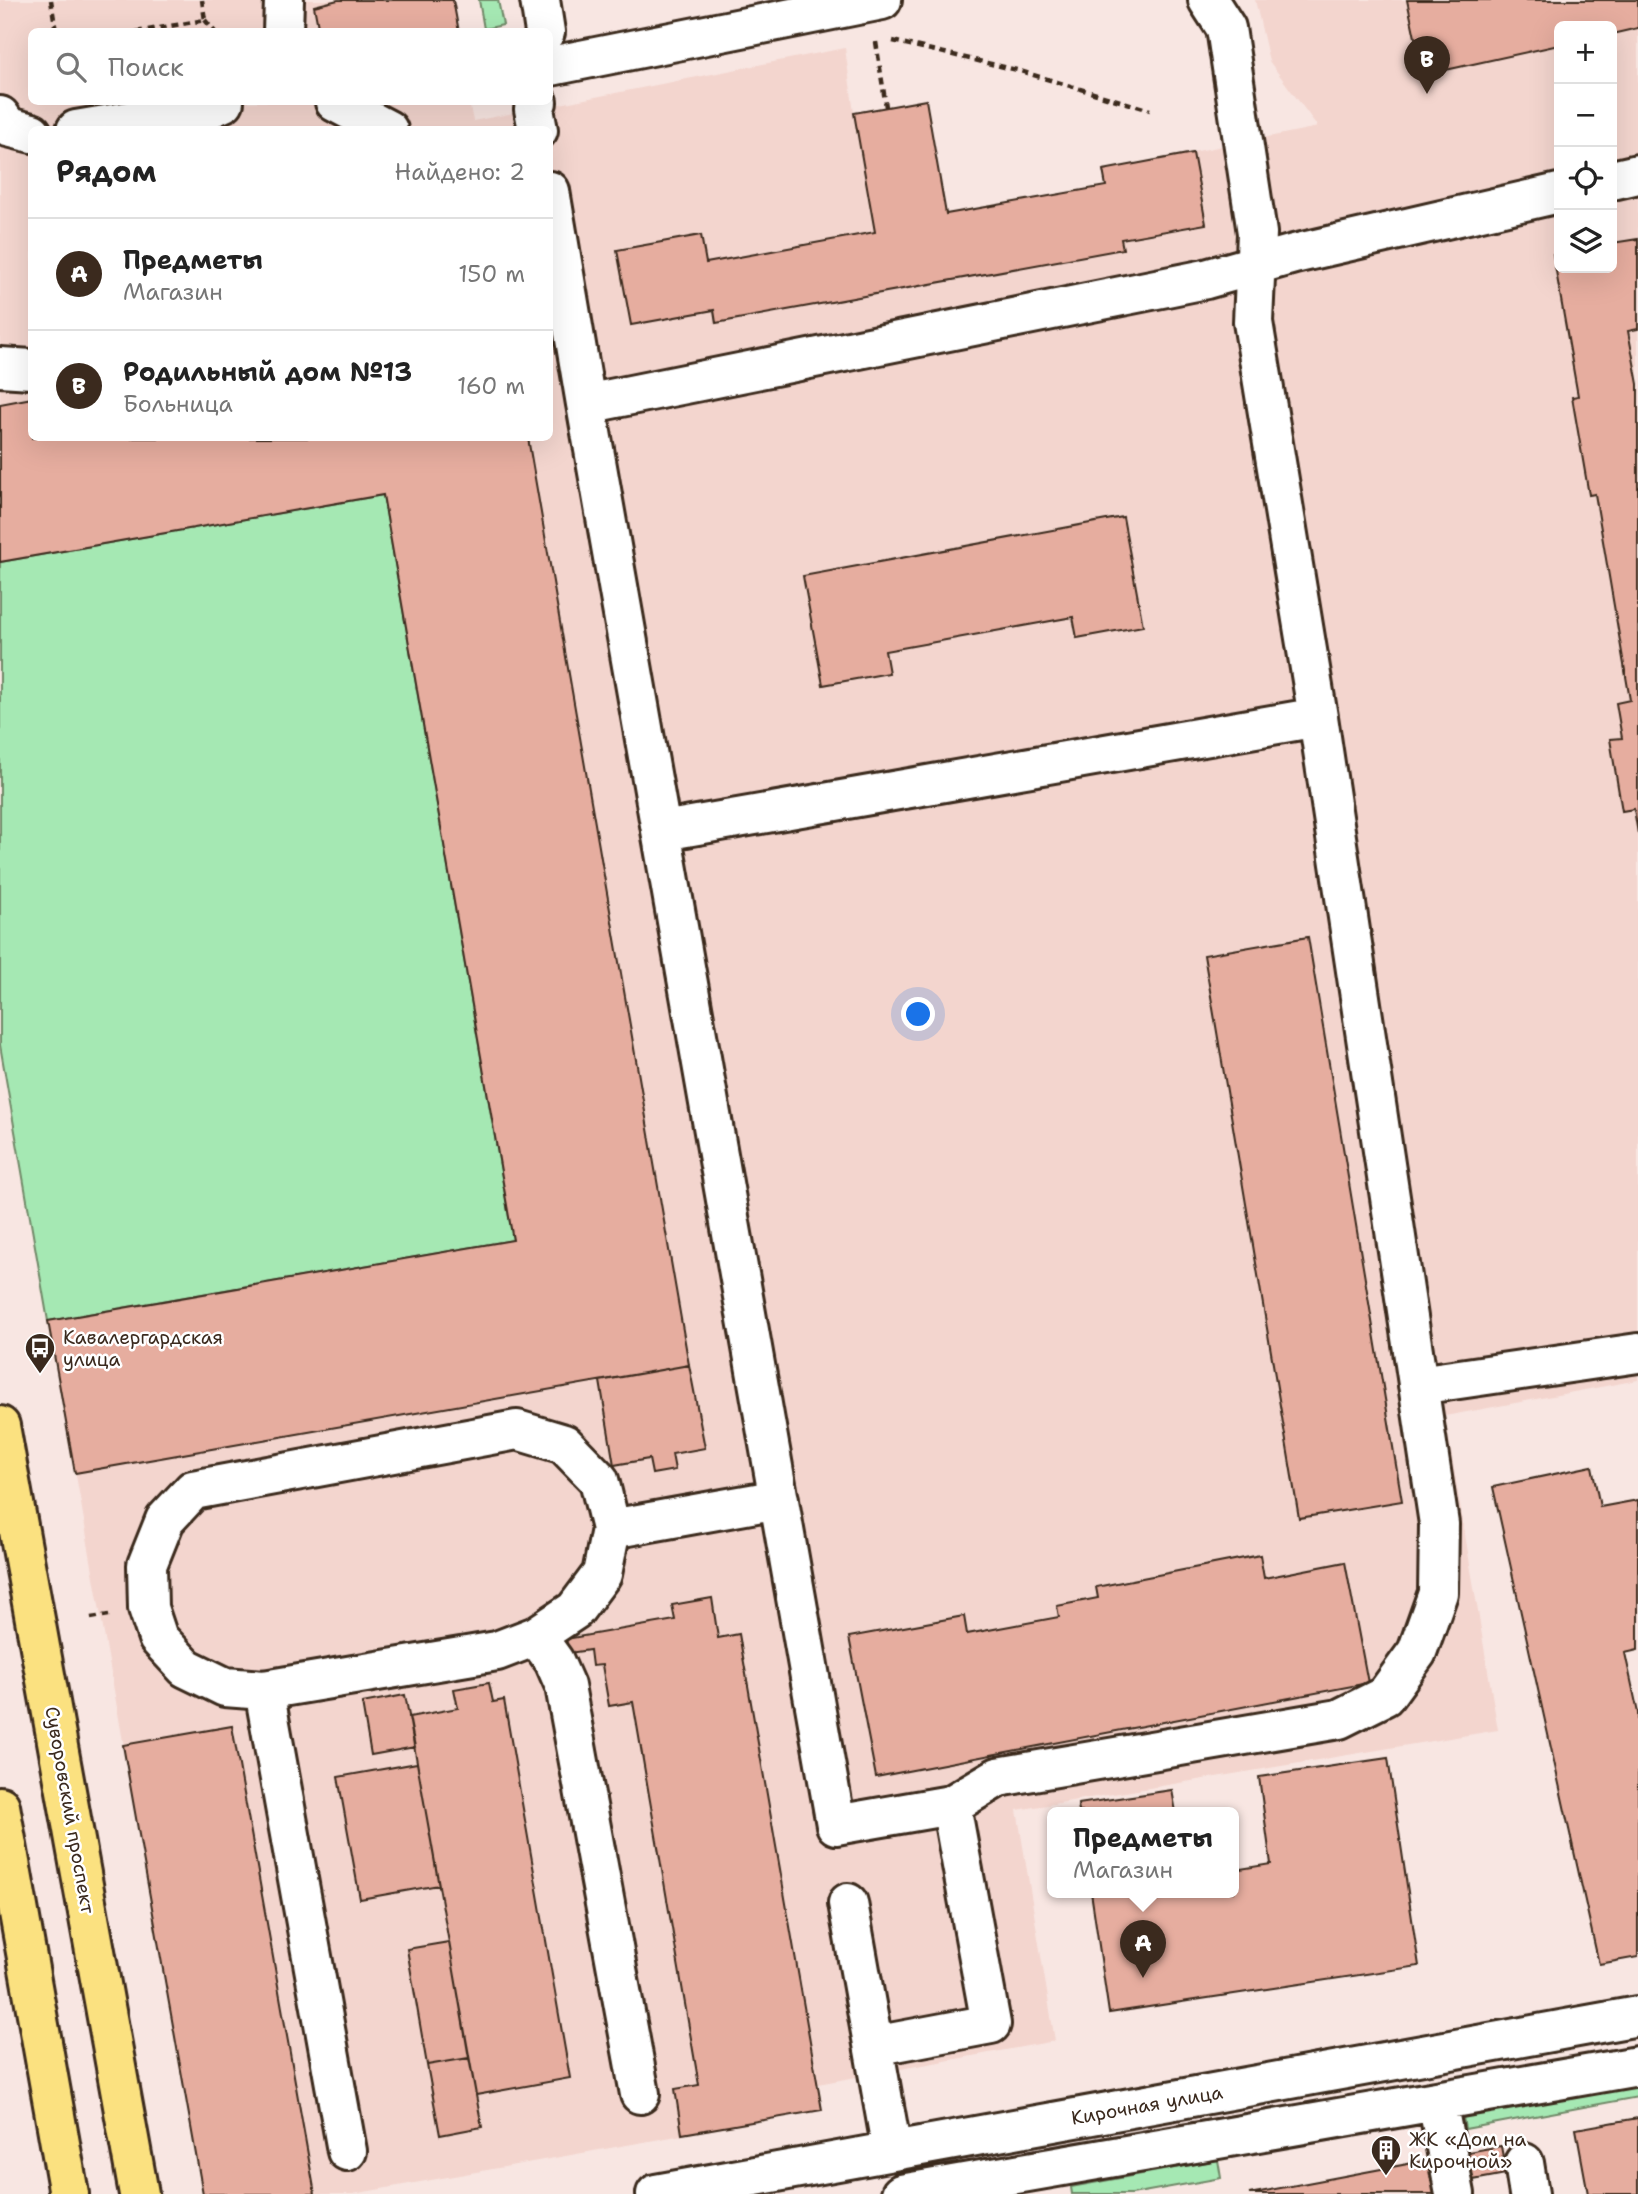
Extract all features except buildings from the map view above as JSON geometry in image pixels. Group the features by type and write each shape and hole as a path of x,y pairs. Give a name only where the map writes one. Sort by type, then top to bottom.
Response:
{"main road":[{"name":"Суворовский проспект","path":"0,1426 139,2194"},
{"path":"1,1819 69,2194"}],"street":[{"path":"283,28 284,0"},
{"path":"540,0 544,28"},
{"path":"553,55 882,0"},
{"path":"553,209 836,1825 951,1805 998,1777 1339,1719 1385,1696 1417,1652 1438,1593 1439,1524 1318,718 1252,322 1257,233 1226,28 1208,0"},
{"path":"100,126 217,105"},
{"path":"341,105 380,126"},
{"path":"536,105 537,126"},
{"path":"1617,179 1638,174"},
{"path":"586,404 1206,279 1554,193"},
{"path":"0,368 28,369"},
{"path":"663,831 1318,718"},
{"path":"1418,1385 1638,1353"},
{"path":"517,1430 564,1444 599,1480 611,1528 602,1574 575,1610 536,1636 497,1651 264,1690 225,1687 186,1668 158,1638 148,1608 147,1565 165,1520 194,1490 517,1430"},
{"path":"611,1528 779,1499"},
{"path":"536,1636 554,1661 565,1686 640,2094"},
{"path":"264,1690 347,2151"},
{"path":"874,2046 991,2024 951,1805"},
{"path":"848,1903 892,2151"},
{"name":"Кирочная улица","path":"680,2192 1638,2016"},
{"path":"1532,2035 1541,2083"},
{"path":"901,2194 1053,2181 1437,2101 1638,2066"},
{"path":"1437,2101 1455,2194"},
{"path":"1043,2124 1053,2181"}],"path":[{"path":"51,0 56,28"},
{"path":"202,0 205,20 212,28"},
{"path":"159,28 205,20"},
{"path":"886,107 875,37 1017,70 1150,110"},
{"path":"91,1618 100,1616"}],"shaded area":[{"path":"0,0 453,0 458,28 28,28 28,105 470,105 473,121 845,48 854,113 926,100 946,214 1105,186 1103,170 1318,127 1269,61 1255,0 1638,0 1638,1380 1445,1416 1498,1730 1017,1810 1055,2041 818,2084 822,2110 353,2194 203,2194 0,1045"}],"green space":[{"path":"479,0 498,0 503,25 484,28"},
{"path":"383,495 513,1240 48,1321 0,1045 0,562"},
{"path":"1638,2085 1638,2097 1465,2129 1463,2117"},
{"path":"1218,2160 1221,2178 1132,2194 1072,2194 1071,2187"}],"place":[{"name":"Родильный дом №13","path":"1427,94"},
{"name":"Кавалергардская улица","path":"40,1375"},
{"name":"Предметы","path":"1143,1978"},
{"name":"ЖК «Дом на Кирочной»","path":"1386,2177"}]}
